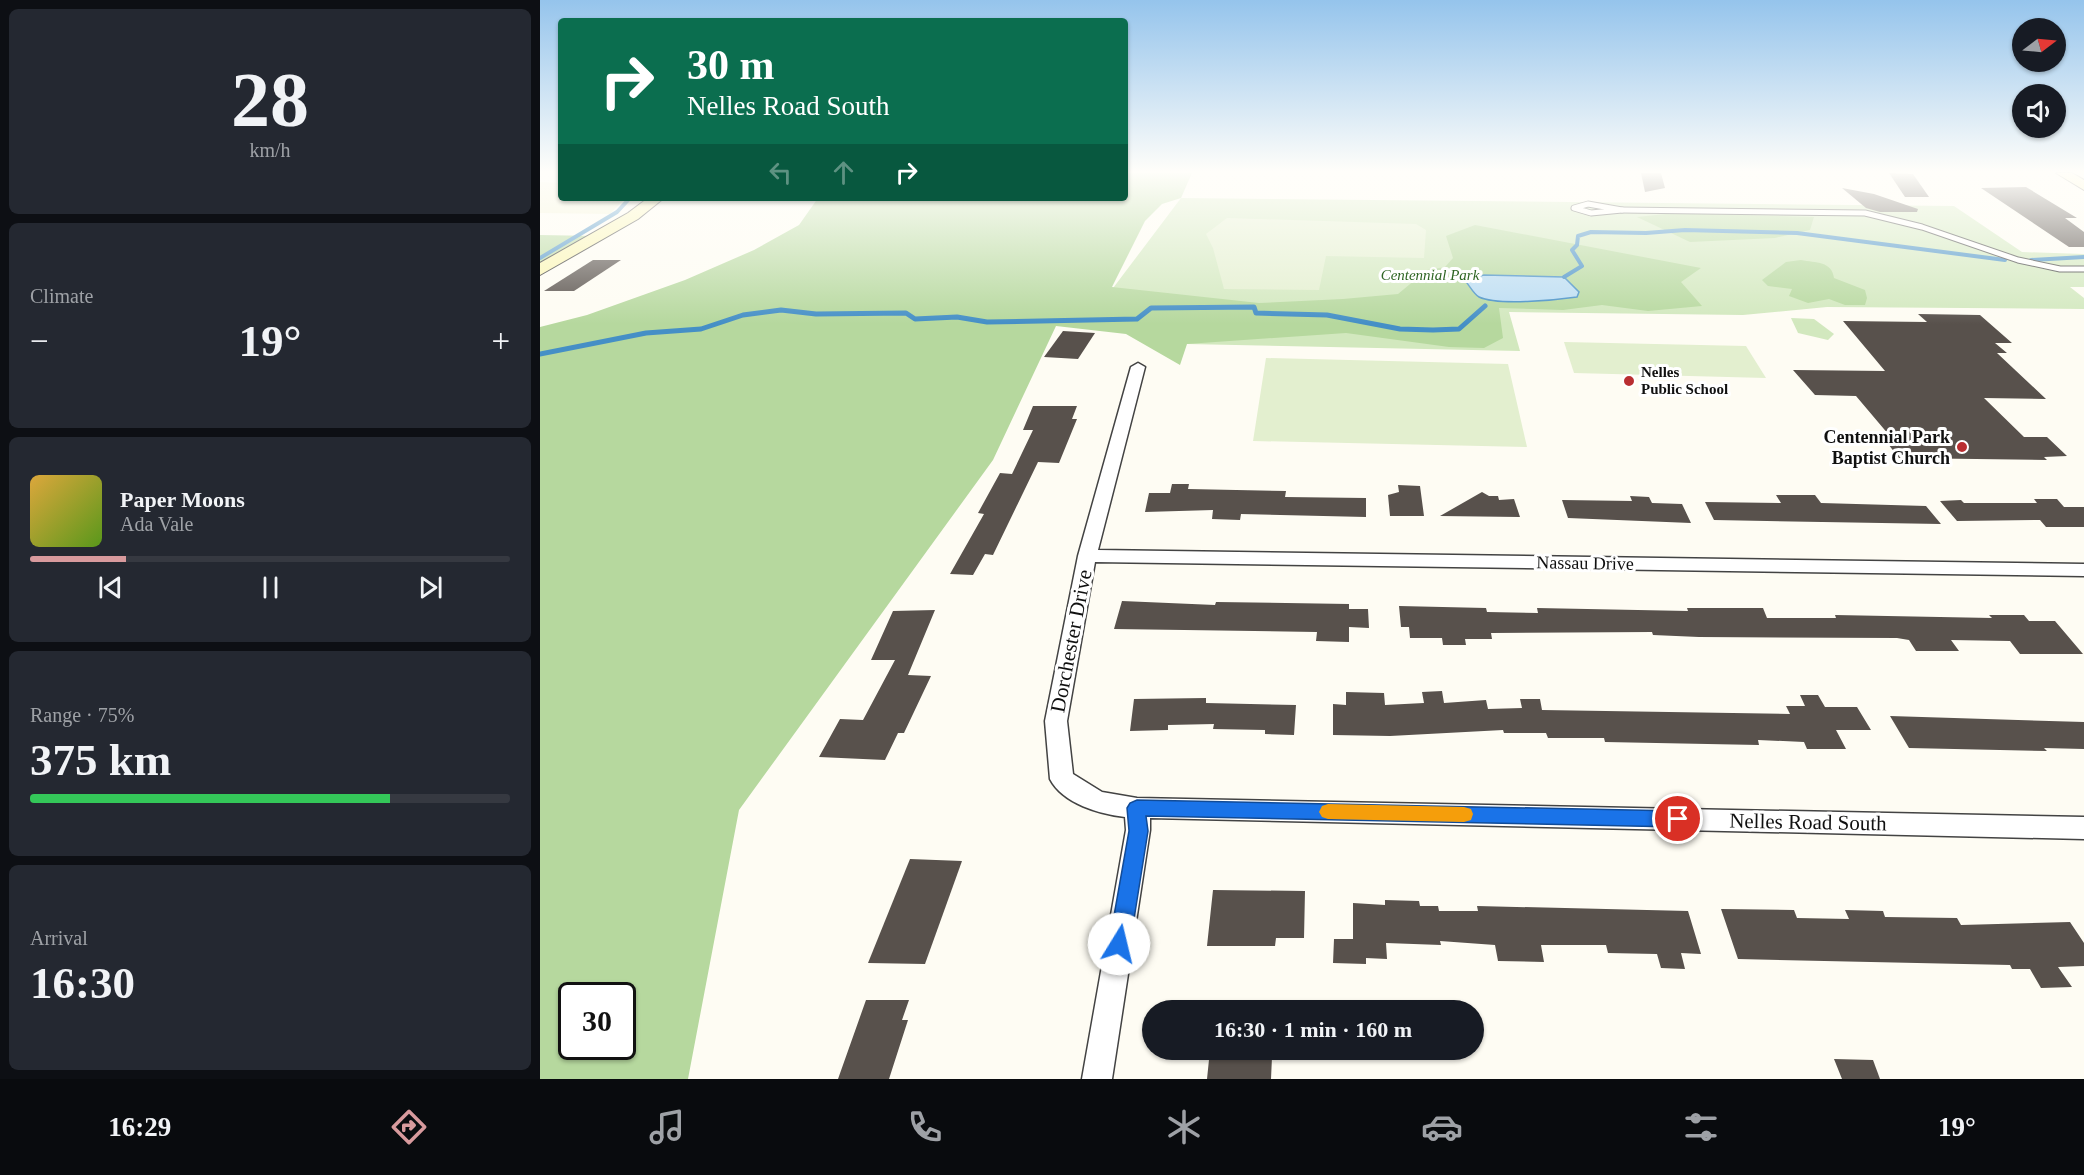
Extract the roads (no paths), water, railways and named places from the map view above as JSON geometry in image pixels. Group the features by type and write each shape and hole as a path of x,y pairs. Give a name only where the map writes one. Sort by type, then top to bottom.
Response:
{"main road":[{"path":"540,270 620,223"}],"street":[{"name":"Dorchester Drive","path":"1137,808 1106,806 1087,799 1062,779 1056,721 1087,556 1138,367"},
{"name":"Nassau Drive","path":"1087,556 2084,570"},
{"name":"Nelles Road South","path":"1137,808 2084,828"},
{"path":"1097,1079 1138,831 1137,808"}],"lane":[{"path":"1907,223 2018,260 2060,269 2084,269"}],"water":[{"path":"1484,275 1564,277 1579,292 1577,297 1542,301 1488,300 1477,296 1467,283 1471,278"}],"waterway":[{"path":"540,258 598,223"},
{"path":"1564,277 1582,266 1572,250 1577,245 1578,236 1591,232 1646,233 1685,230 1797,233 2005,260"},
{"path":"2031,260 2084,257"},
{"path":"540,354 646,333 701,329 743,315 781,310 816,314 906,313 915,319 957,317 987,322 1137,319 1151,308 1254,307 1256,313 1327,315 1400,329 1433,330 1459,329 1485,306"}],"place":[{"name":"Nelles Public School","path":"1629,381"},
{"name":"Centennial Park Baptist Church","path":"1962,447"}],"park label":[{"name":"Centennial Park","path":"1430,275"}]}
